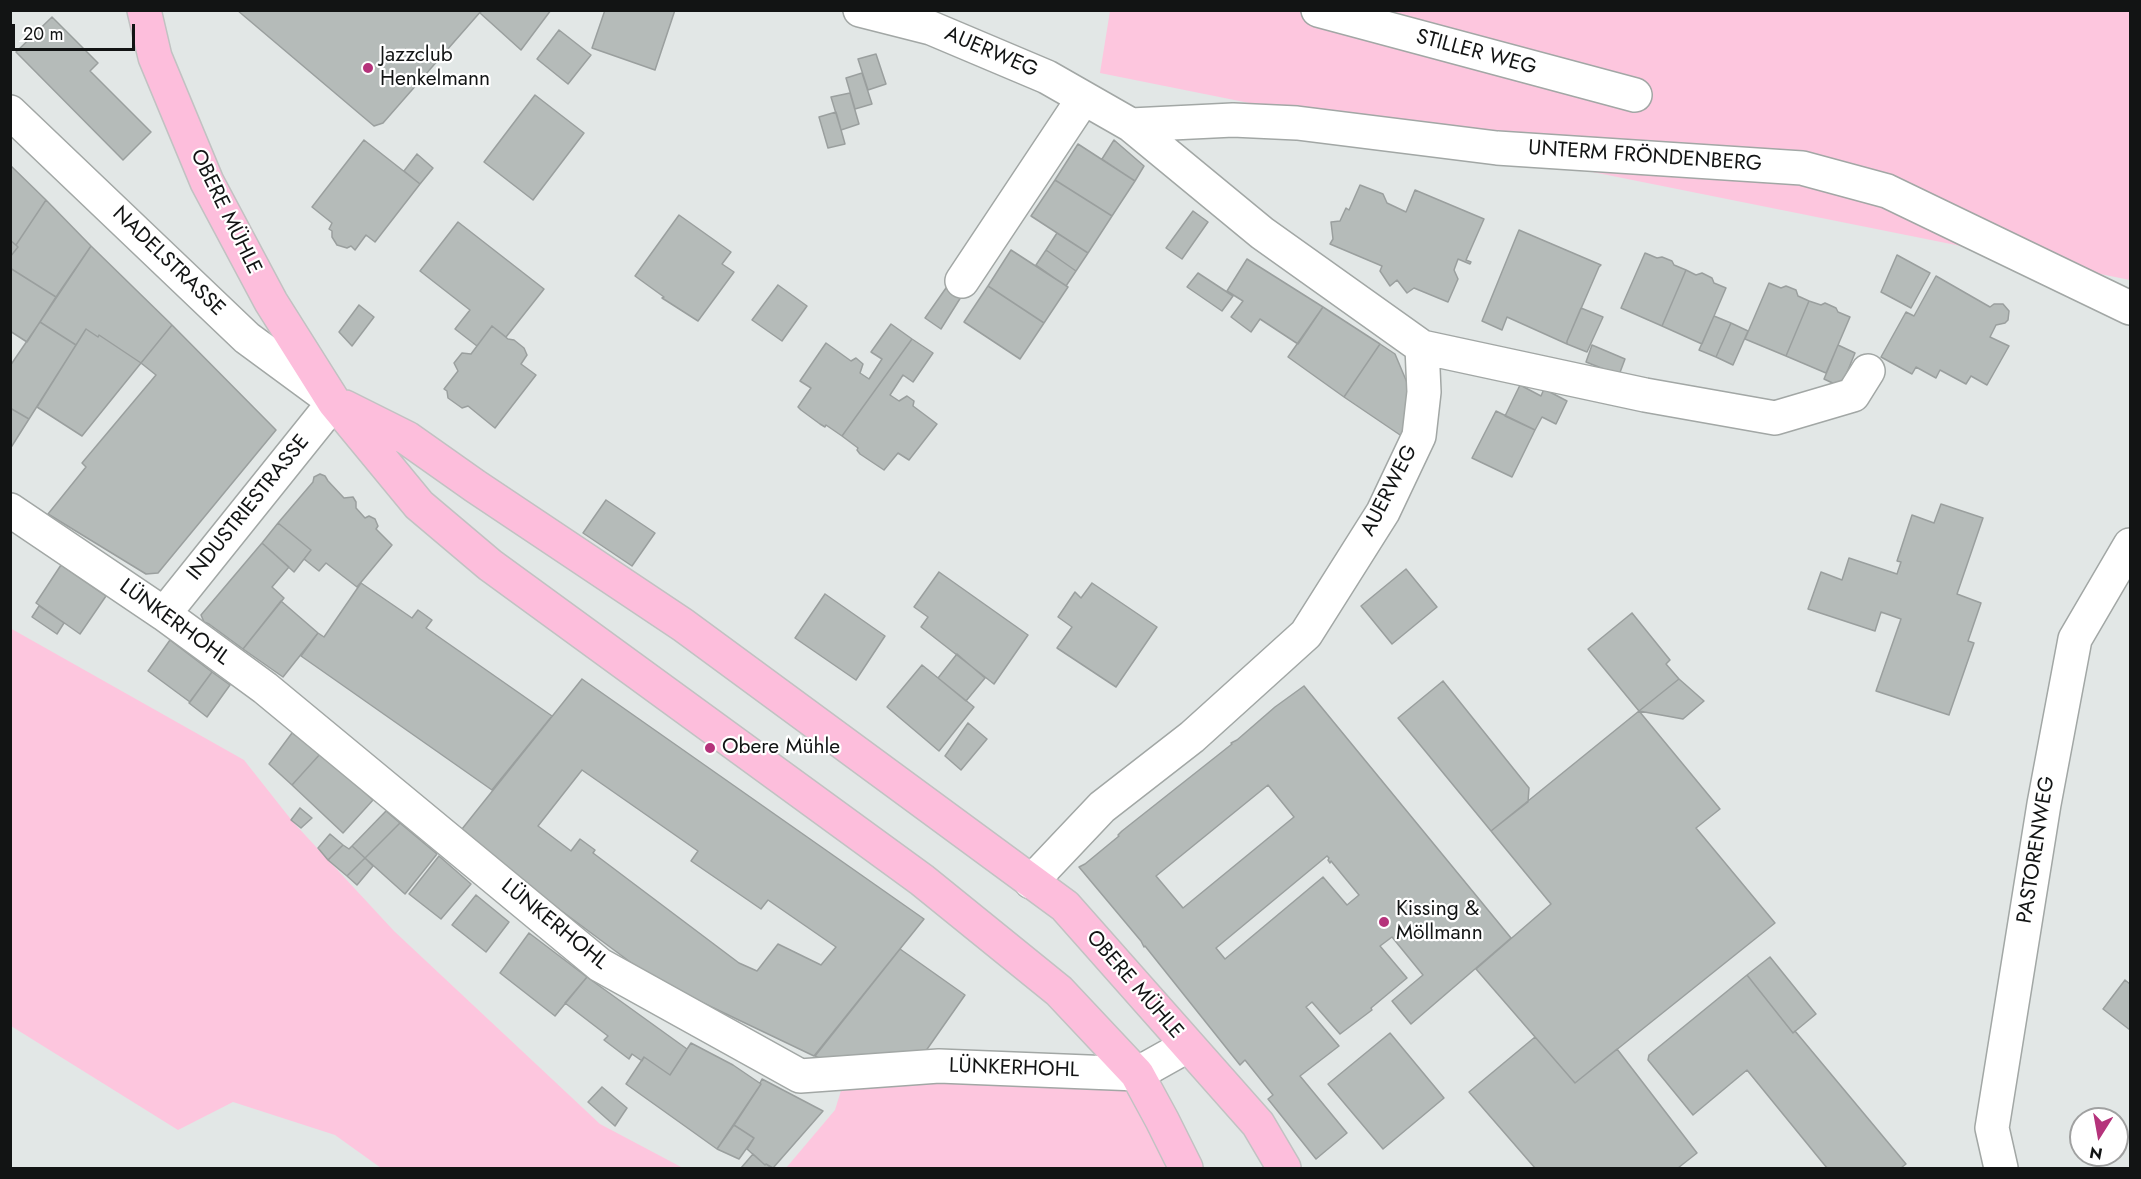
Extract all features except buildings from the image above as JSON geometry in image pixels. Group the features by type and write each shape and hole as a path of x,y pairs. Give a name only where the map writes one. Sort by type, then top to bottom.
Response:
{"main road":[{"name":"OBERE MÜHLE","path":"144,10 155,57 207,182 271,302 334,402 419,505 490,565 922,880 1059,991 1137,1074 1186,1168"},
{"name":"OBERE MÜHLE","path":"334,402 407,438 683,625 1065,906 1258,1124 1284,1168"}],"street":[{"name":"AUERWEG","path":"860,10 931,28 1047,78 1131,125 1262,233 1422,347 1424,392 1419,436 1383,512 1306,634 1192,737 1102,807 1031,882"},
{"name":"STILLER WEG","path":"1318,10 1635,95"},
{"path":"962,281 1083,99"},
{"name":"NADELSTRASSE","path":"10,112 247,338 334,402"},
{"name":"UNTERM FRÖNDENBERG","path":"1131,125 1233,120 1297,123 1497,147 1802,168 1887,191 2130,308"},
{"path":"1422,347 1645,395 1775,418 1853,395 1868,371"},
{"name":"INDUSTRIESTRASSE","path":"164,614 334,402"},
{"name":"LÜNKERHOHL","path":"10,510 164,614 265,688 600,965 800,1076 939,1066 1137,1074"},
{"name":"PASTORENWEG","path":"2001,1168 1992,1128 2044,804 2075,639 2130,545"},
{"path":"1137,1074 1187,1046"}],"shaded area":[{"path":"1110,11 2130,11 2130,280 1100,73"},
{"path":"10,628 244,760 293,822 394,931 600,1124 683,1168 381,1168 335,1135 233,1102 178,1130 11,1026"},
{"path":"1122,1079 1173,1168 786,1168 835,1110 844,1081"}],"place":[{"name":"Jazzclub Henkelmann","path":"368,68"},
{"name":"Obere Mühle","path":"710,748"},
{"name":"Kissing & Möllmann","path":"1384,922"}]}
